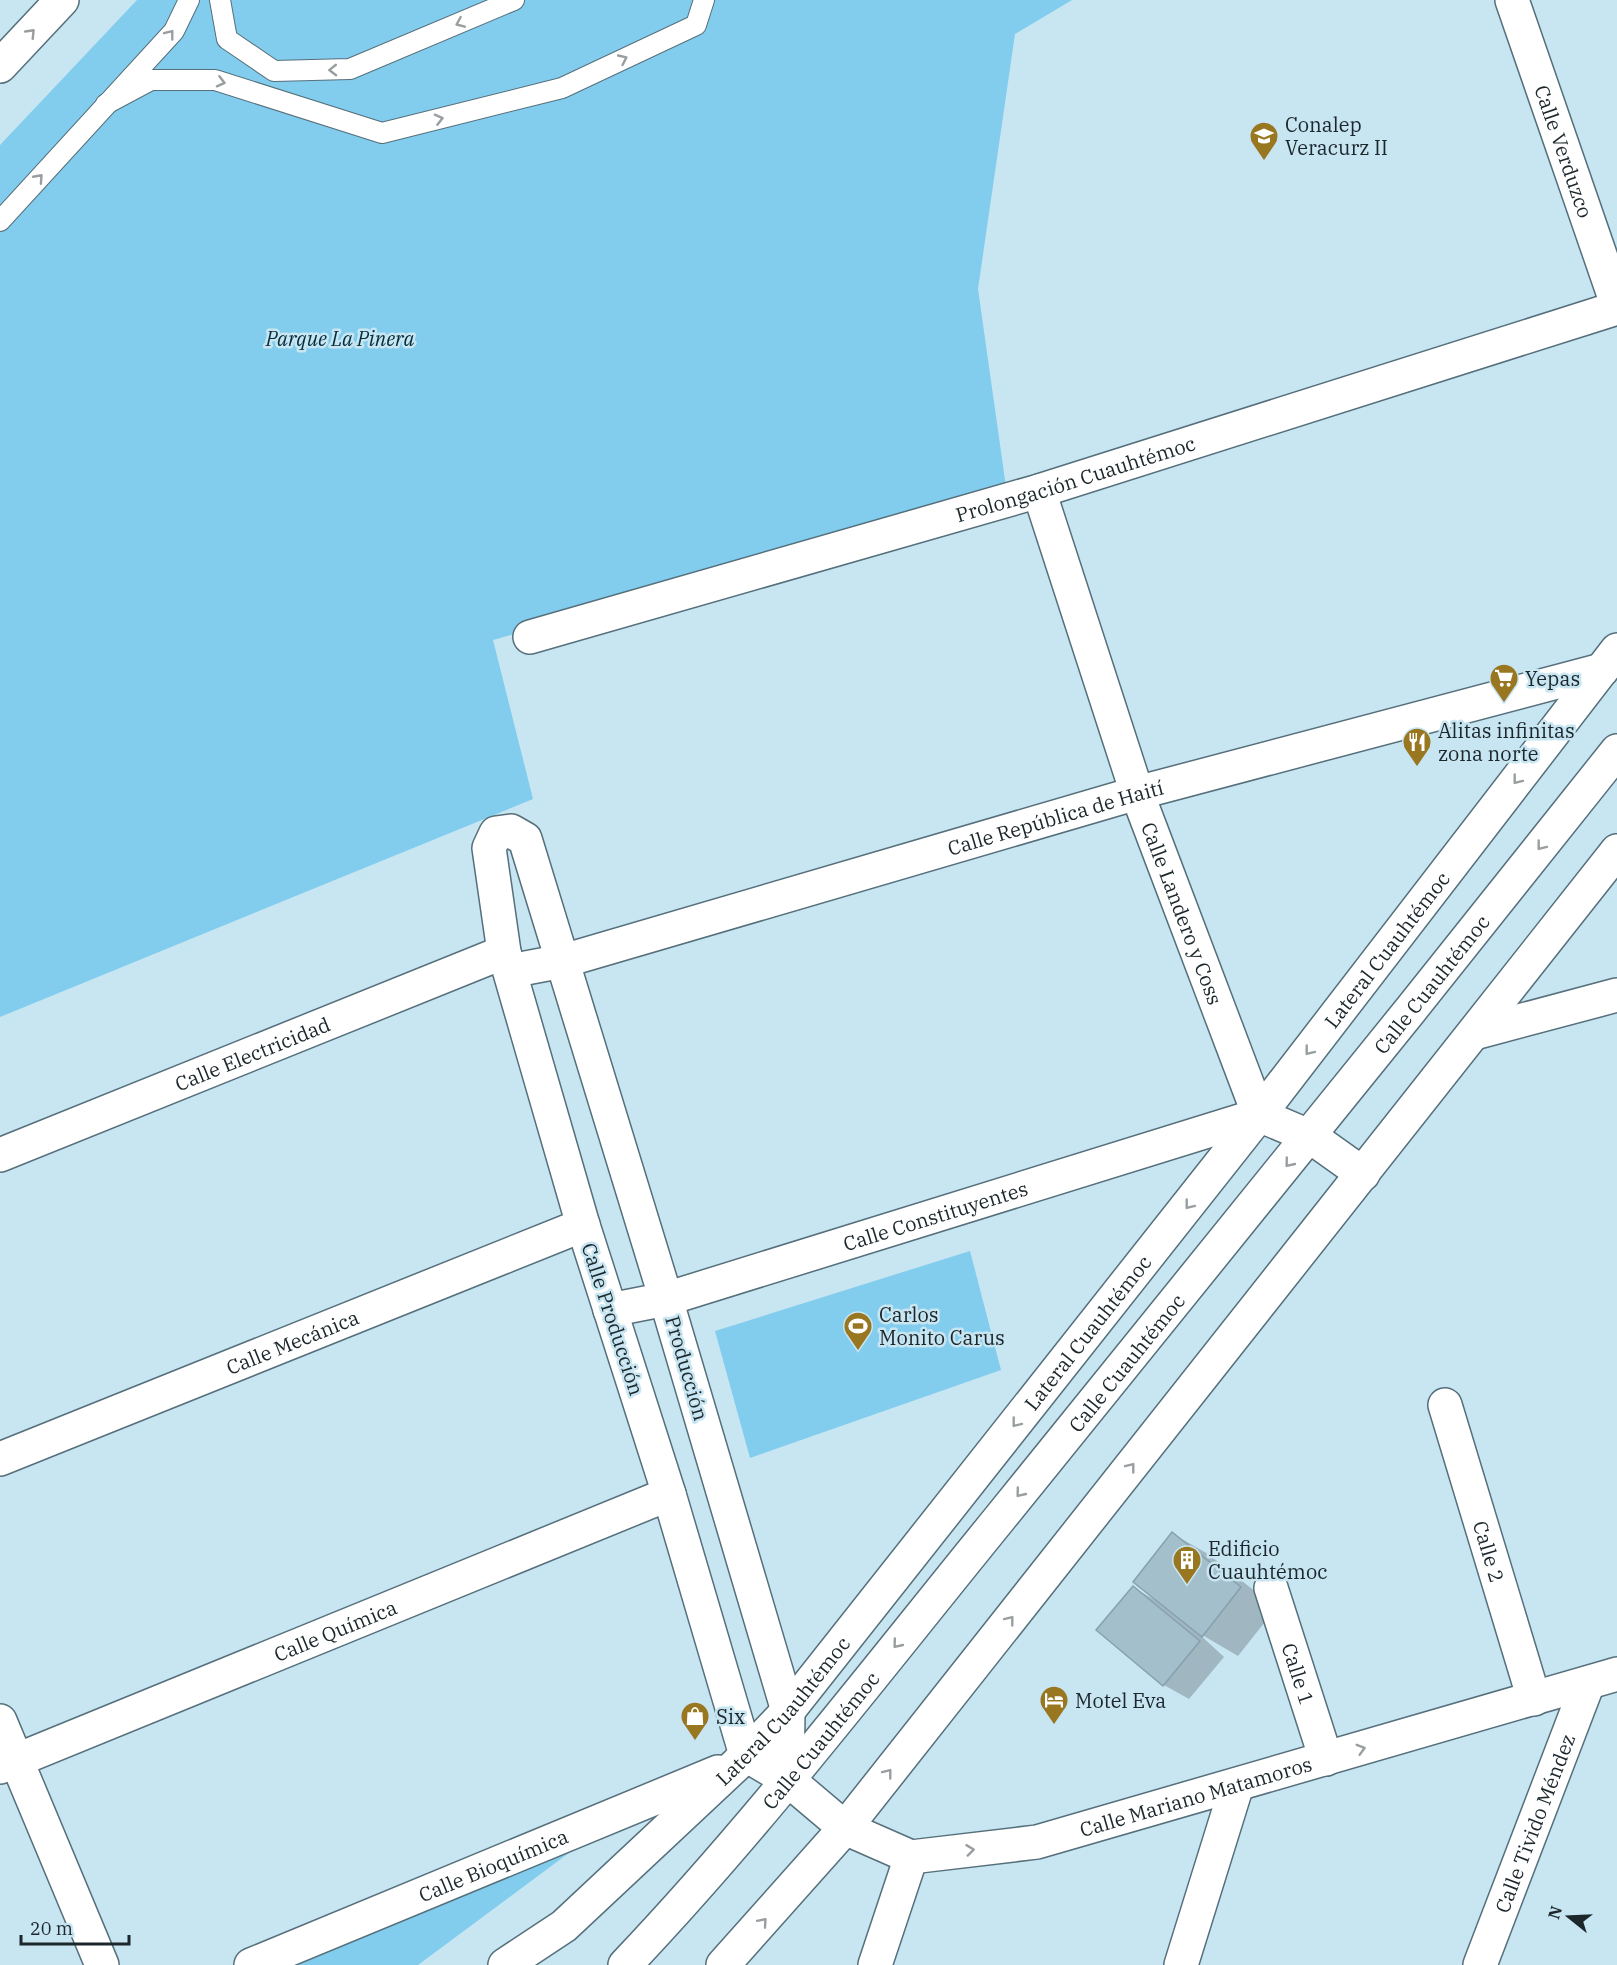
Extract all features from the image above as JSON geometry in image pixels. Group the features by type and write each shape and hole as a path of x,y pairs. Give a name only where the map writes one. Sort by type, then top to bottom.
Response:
{"street":[{"path":"0,66 62,0"},
{"name":"Calle Verduzco","path":"1512,0 1617,306"},
{"name":"Prolongación Cuauhtémoc","path":"530,637 1039,491 1617,306"},
{"name":"Calle Landero y Coss","path":"1039,491 1137,794 1259,1116"},
{"name":"Calle República de Haití","path":"507,961 563,961 1609,660"},
{"name":"Lateral Cuauhtémoc","path":"505,1965 564,1926 741,1760 788,1711 1259,1116 1609,660"},
{"name":"Calle Cuauhtémoc","path":"626,1965 686,1901 787,1779 1311,1137 1617,751"},
{"name":"Producción","path":"496,833 511,831 525,839 563,961 788,1711 787,1779"},
{"name":"Calle Producción","path":"496,833 489,848 507,961 583,1225 669,1494 741,1760"},
{"path":"723,1965 845,1828 1617,851"},
{"name":"Calle Electricidad","path":"0,1155 507,961"},
{"path":"1474,1034 1617,995"},
{"path":"1259,1116 1311,1137 1363,1174"},
{"name":"Calle Constituyentes","path":"610,1310 666,1299 1259,1116"},
{"name":"Calle Mecánica","path":"0,1459 583,1225"},
{"name":"Calle 2","path":"1445,1406 1534,1699"},
{"name":"Calle Química","path":"8,1763 669,1494"},
{"name":"Calle 1","path":"1271,1588 1326,1759"},
{"name":"Calle Mariano Matamoros","path":"911,1857 1037,1842 1602,1678"},
{"name":"Calle Tivido Méndez","path":"1480,1965 1602,1678"},
{"path":"0,1721 8,1763 102,1965"},
{"path":"741,1760 787,1779 845,1828 911,1857 875,1965"},
{"name":"Calle Bioquímica","path":"251,1965 741,1760"},
{"path":"1180,1965 1238,1785"}],"lane":[{"path":"0,221 174,31 189,0"},
{"path":"220,0 227,39 274,71 350,69 514,0"},
{"path":"106,104 151,80 215,80 382,133 562,88 696,25 704,0"}],"green space":[{"name":"Parque La Pinera","path":"137,0 1072,0 1015,34 978,289 1007,494 493,640 533,799 0,1017 0,145"},
{"name":"Carlos Monito Carus","path":"970,1251 1001,1370 750,1458 715,1331"},
{"path":"593,1835 418,1965 264,1965"}],"building":[{"name":"Edificio Cuauhtémoc","path":"1172,1532 1241,1587 1202,1637 1133,1582"},
{"path":"1133,1586 1200,1641 1163,1686 1096,1630"}],"place":[{"name":"Conalep Veracurz II","path":"1264,162"},
{"name":"Yepas","path":"1504,704"},
{"name":"Alitas infinitas zona norte","path":"1417,768"},
{"name":"Carlos Monito Carus","path":"858,1352"},
{"name":"Edificio Cuauhtémoc","path":"1187,1586"},
{"name":"Motel Eva","path":"1054,1726"},
{"name":"Six","path":"695,1742"}]}
